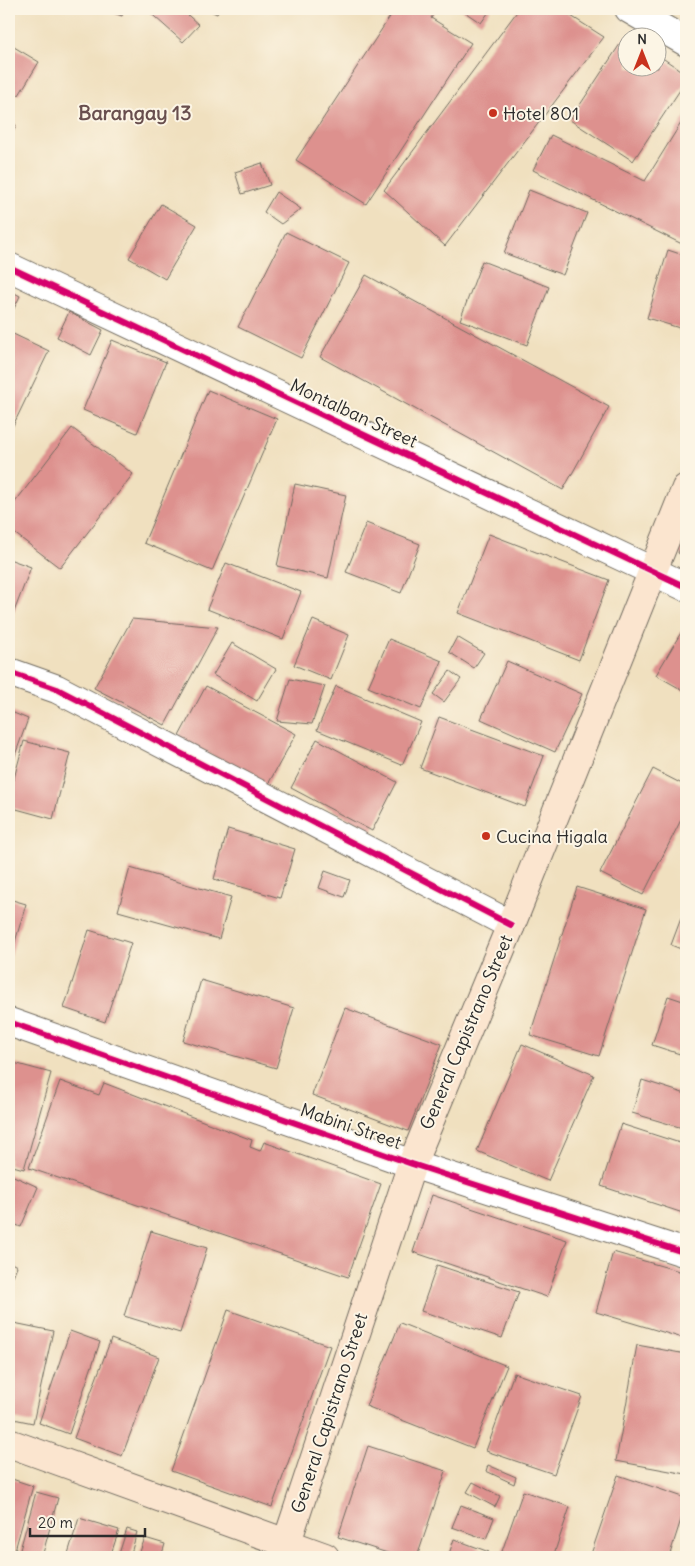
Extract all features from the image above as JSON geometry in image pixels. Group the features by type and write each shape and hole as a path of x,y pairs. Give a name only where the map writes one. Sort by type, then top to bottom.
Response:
{"main road":[{"name":"General Capistrano Street","path":"284,1551 412,1164 654,572 686,488"},
{"path":"9,1443 284,1551 325,1557"}],"street":[{"path":"629,9 686,42"},
{"name":"Montalban Street","path":"9,267 686,587"},
{"path":"9,672 57,689 511,924"},
{"name":"Mabini Street","path":"9,1022 412,1164 686,1253"}],"building":[{"path":"102,9 124,9 122,16"},
{"path":"146,9 181,9 199,25 183,42"},
{"path":"206,9 220,9 217,14"},
{"path":"395,9 436,10 431,18 471,43 366,204 296,160"},
{"path":"460,9 491,9 481,23"},
{"name":"Hotel 801","path":"519,9 560,9 604,37 445,246 384,190"},
{"path":"9,44 39,62 19,95 9,89"},
{"path":"618,47 618,78 668,78 668,62 686,74 686,81 633,161 570,120"},
{"path":"686,115 686,246 533,170 551,135 645,181"},
{"path":"9,122 16,125 9,142"},
{"path":"262,163 270,185 242,194 235,172"},
{"path":"529,190 587,213 563,275 504,253"},
{"path":"276,192 301,209 281,224 264,212"},
{"path":"161,204 197,225 165,279 129,258"},
{"path":"286,232 349,263 301,358 238,327"},
{"path":"668,250 686,256 686,330 647,318"},
{"path":"482,261 549,287 527,345 460,320"},
{"path":"366,275 609,407 563,490 320,357"},
{"path":"9,290 20,296 9,319"},
{"path":"69,312 103,330 91,355 57,337"},
{"path":"9,332 49,351 9,434"},
{"path":"112,340 166,362 137,433 83,410"},
{"path":"208,390 277,419 212,571 144,543"},
{"path":"72,428 133,474 60,568 9,529 9,510"},
{"path":"295,484 346,495 328,578 277,566"},
{"path":"366,523 420,544 401,593 346,572"},
{"path":"489,534 609,580 579,660 458,613"},
{"path":"686,536 686,557 678,553"},
{"path":"9,559 31,567 9,625"},
{"path":"226,563 301,592 283,639 207,609"},
{"path":"132,619 218,627 165,725 94,688"},
{"path":"313,620 349,635 331,680 294,665"},
{"path":"686,624 686,692 656,675"},
{"path":"457,637 484,653 474,668 449,652"},
{"path":"389,639 442,661 421,709 368,687"},
{"path":"232,643 276,669 257,701 213,675"},
{"path":"507,661 582,694 555,752 481,719"},
{"path":"450,671 461,679 444,702 433,694"},
{"path":"290,679 325,686 312,724 277,721"},
{"path":"206,686 296,734 267,786 178,738"},
{"path":"336,686 421,722 402,765 317,730"},
{"path":"9,711 28,719 9,772"},
{"path":"439,717 544,756 525,807 420,768"},
{"path":"317,739 397,782 372,831 291,788"},
{"path":"24,741 70,753 53,819 9,807 9,797"},
{"path":"653,769 686,786 686,810 643,895 600,873"},
{"path":"228,829 295,849 280,898 214,879"},
{"path":"130,868 231,897 219,939 118,911"},
{"path":"325,871 350,880 344,897 319,888"},
{"path":"577,887 646,909 599,1056 530,1035"},
{"path":"9,899 26,904 11,956 9,956"},
{"path":"686,905 686,951 671,945"},
{"path":"89,930 131,943 105,1022 64,1008"},
{"path":"201,980 294,1008 276,1068 183,1041"},
{"path":"668,996 686,1002 686,1056 652,1045"},
{"path":"345,1008 442,1044 408,1131 312,1095"},
{"path":"522,1044 594,1075 548,1181 477,1151"},
{"path":"14,1063 51,1073 24,1169 9,1165 9,1083"},
{"path":"642,1080 686,1094 686,1129 632,1113"},
{"path":"60,1081 99,1095 104,1083 252,1140 250,1147 260,1151 264,1142 381,1184 348,1277 29,1168"},
{"path":"621,1124 686,1145 686,1214 601,1186"},
{"path":"9,1174 38,1187 21,1227 9,1222"},
{"path":"432,1195 567,1240 547,1297 413,1252"},
{"path":"151,1231 207,1248 180,1333 124,1316"},
{"path":"613,1252 686,1273 686,1339 596,1312"},
{"path":"9,1262 17,1266 9,1286"},
{"path":"437,1265 519,1292 502,1338 421,1311"},
{"path":"228,1310 330,1346 272,1507 171,1471"},
{"path":"9,1322 53,1331 33,1423 9,1418"},
{"path":"400,1323 507,1366 473,1448 366,1406"},
{"path":"70,1331 100,1342 69,1434 39,1423"},
{"path":"111,1339 159,1357 122,1456 74,1438"},
{"path":"637,1345 686,1354 686,1474 616,1461"},
{"path":"514,1373 582,1396 554,1474 486,1451"},
{"path":"368,1446 446,1471 417,1557 400,1557 338,1537"},
{"path":"488,1465 516,1477 514,1484 486,1471"},
{"path":"618,1475 686,1498 686,1504 669,1557 590,1557"},
{"path":"9,1478 33,1486 13,1557 9,1557"},
{"path":"473,1482 500,1496 495,1507 467,1492"},
{"path":"523,1491 570,1507 553,1557 500,1557"},
{"path":"36,1492 58,1498 42,1557 18,1557"},
{"path":"461,1505 494,1518 486,1539 452,1527"},
{"path":"79,1518 119,1530 110,1557 67,1557"},
{"path":"127,1529 137,1532 130,1557 118,1557"},
{"path":"145,1538 165,1544 161,1557 138,1557"},
{"path":"454,1539 489,1552 487,1557 448,1557"}],"cycle path":[{"path":"9,267 686,587"},
{"path":"9,672 57,689 511,925"},
{"path":"9,1022 412,1164 686,1253"}],"place":[{"name":"Hotel 801","path":"493,113"},
{"name":"Cucina Higala","path":"486,836"}],"district":[{"name":"Barangay 13","path":"135,112"}]}
